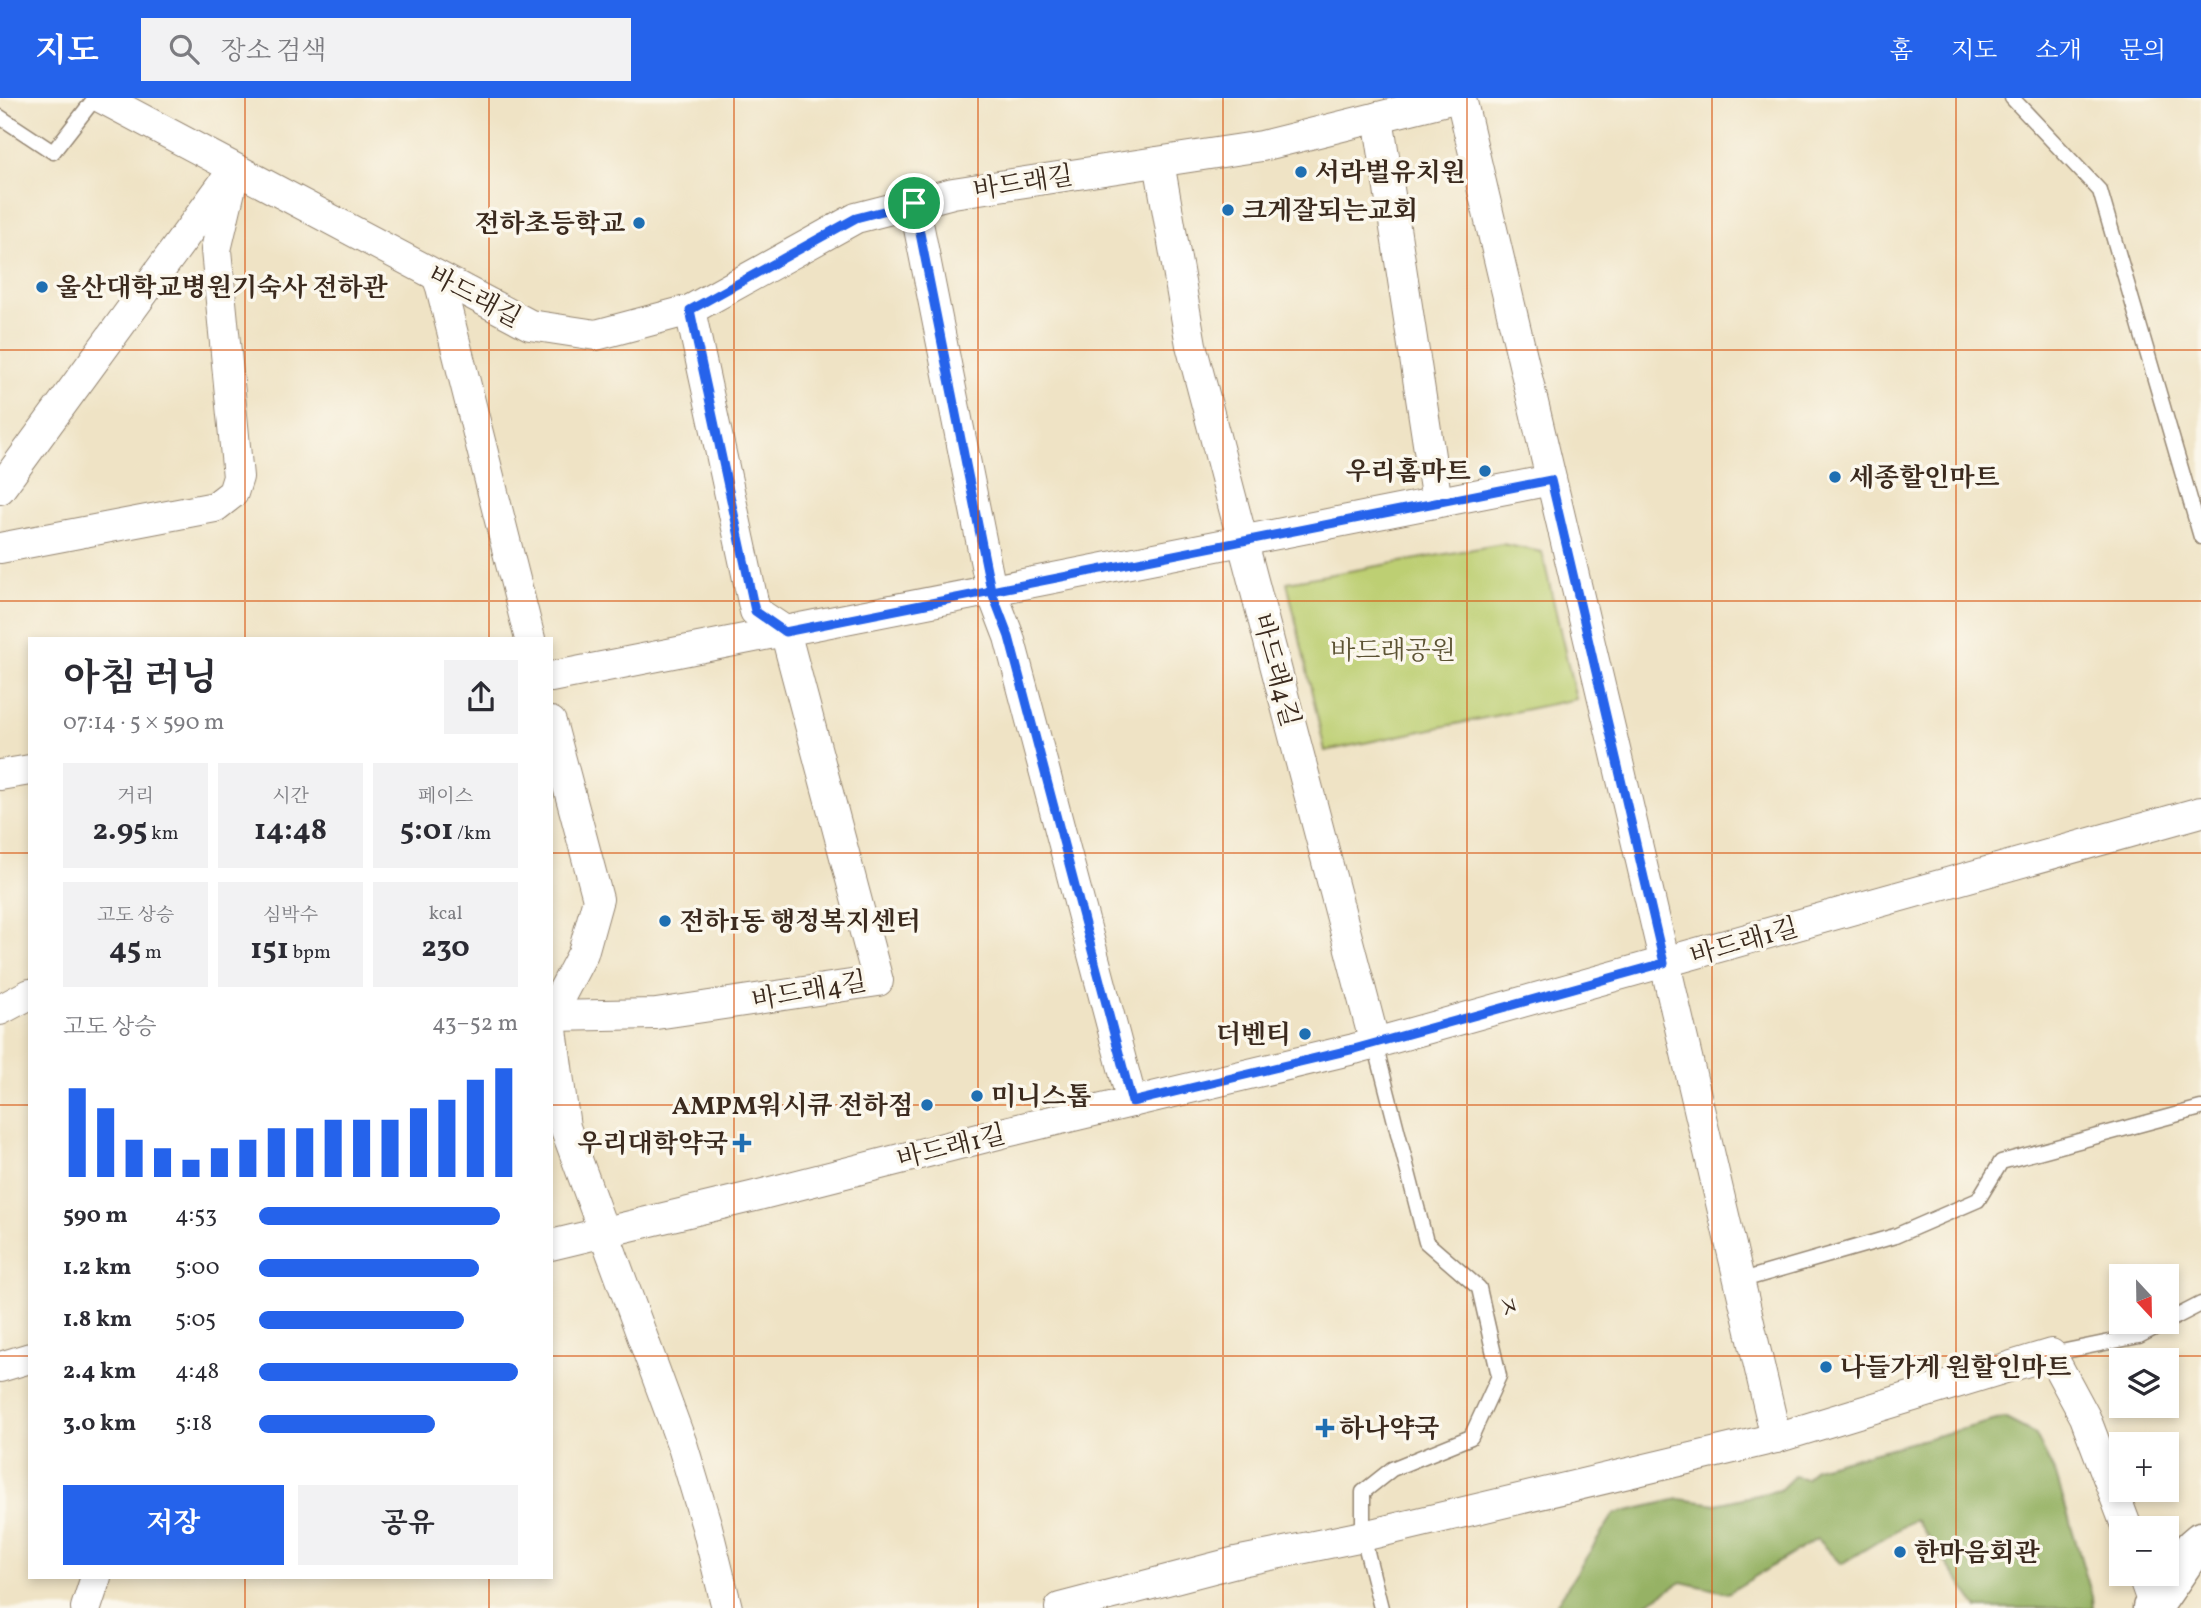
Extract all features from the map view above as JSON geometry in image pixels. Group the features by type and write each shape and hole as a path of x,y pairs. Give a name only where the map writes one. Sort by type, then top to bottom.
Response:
{"main road":[{"path":"2149,1595 2201,1541"}],"street":[{"name":"바드래길","path":"102,98 530,325 596,335 690,310 856,218 953,192 1262,146 1455,98"},
{"path":"1461,98 1776,1438"},
{"path":"1378,117 1437,502"},
{"name":"바드래4길","path":"1159,162 1191,345 1375,1044"},
{"path":"0,489 234,169"},
{"path":"1,547 215,507 233,494 238,477 216,250 234,169"},
{"path":"914,203 991,590 1009,637 1132,1102"},
{"path":"437,276 529,637"},
{"path":"690,310 755,611 785,632"},
{"path":"553,677 1551,480"},
{"name":"바드래4길","path":"553,1015 656,1014 878,981 785,632"},
{"path":"553,730 598,899 583,953 553,1011"},
{"path":"0,775 28,770"},
{"name":"바드래1길","path":"553,1245 1375,1044 2201,812"},
{"path":"0,1011 28,998"},
{"path":"553,1037 565,1127 683,1447 727,1608"},
{"path":"1060,1608 1236,1562 1363,1536 1776,1438 2051,1354 2085,1417 2122,1516"},
{"path":"0,1367 28,1359"},
{"path":"86,1608 95,1579"}],"lane":[{"path":"0,117 53,152 95,98"},
{"path":"2012,98 2100,191 2201,537"},
{"name":"ㅈ","path":"1363,1536 1363,1492 1392,1469 1471,1437 1500,1376 1479,1288 1426,1242 1375,1044"},
{"path":"1739,1281 1895,1236 1978,1200 2001,1162 2201,1108"},
{"path":"2051,1354 2139,1336 2201,1304"},
{"path":"1363,1536 1381,1608"}],"green space":[{"name":"바드래공원","path":"1502,544 1542,552 1576,699 1325,751 1287,582"},
{"path":"2004,1418 2035,1434 2056,1475 2092,1596 2093,1608 1978,1608 1915,1519 1841,1564 1817,1539 1728,1593 1682,1582 1641,1608 1554,1608 1614,1514 1679,1499 1716,1504 1780,1490 1794,1476 1806,1479 1815,1468"}],"place":[{"name":"서라벌유치원","path":"1301,172"},
{"name":"크게잘되는교회","path":"1228,210"},
{"name":"전하초등학교","path":"639,223"},
{"name":"울산대학교병원기숙사 전하관","path":"42,287"},
{"name":"우리홈마트","path":"1485,471"},
{"name":"세종할인마트","path":"1835,477"},
{"name":"전하1동 행정복지센터","path":"665,921"},
{"name":"더벤티","path":"1305,1034"},
{"name":"미니스톱","path":"977,1096"},
{"name":"AMPM워시큐 전하점","path":"927,1105"},
{"name":"우리대학약국","path":"742,1143"},
{"name":"나들가게 원할인마트","path":"1826,1367"},
{"name":"하나약국","path":"1325,1428"},
{"name":"한마음회관","path":"1900,1552"}],"route":[{"path":"914,203 856,218 690,310 755,611 785,632 991,590 1551,480 1664,963 1354,1049 1132,1102 1009,637 991,590 914,203"}]}
